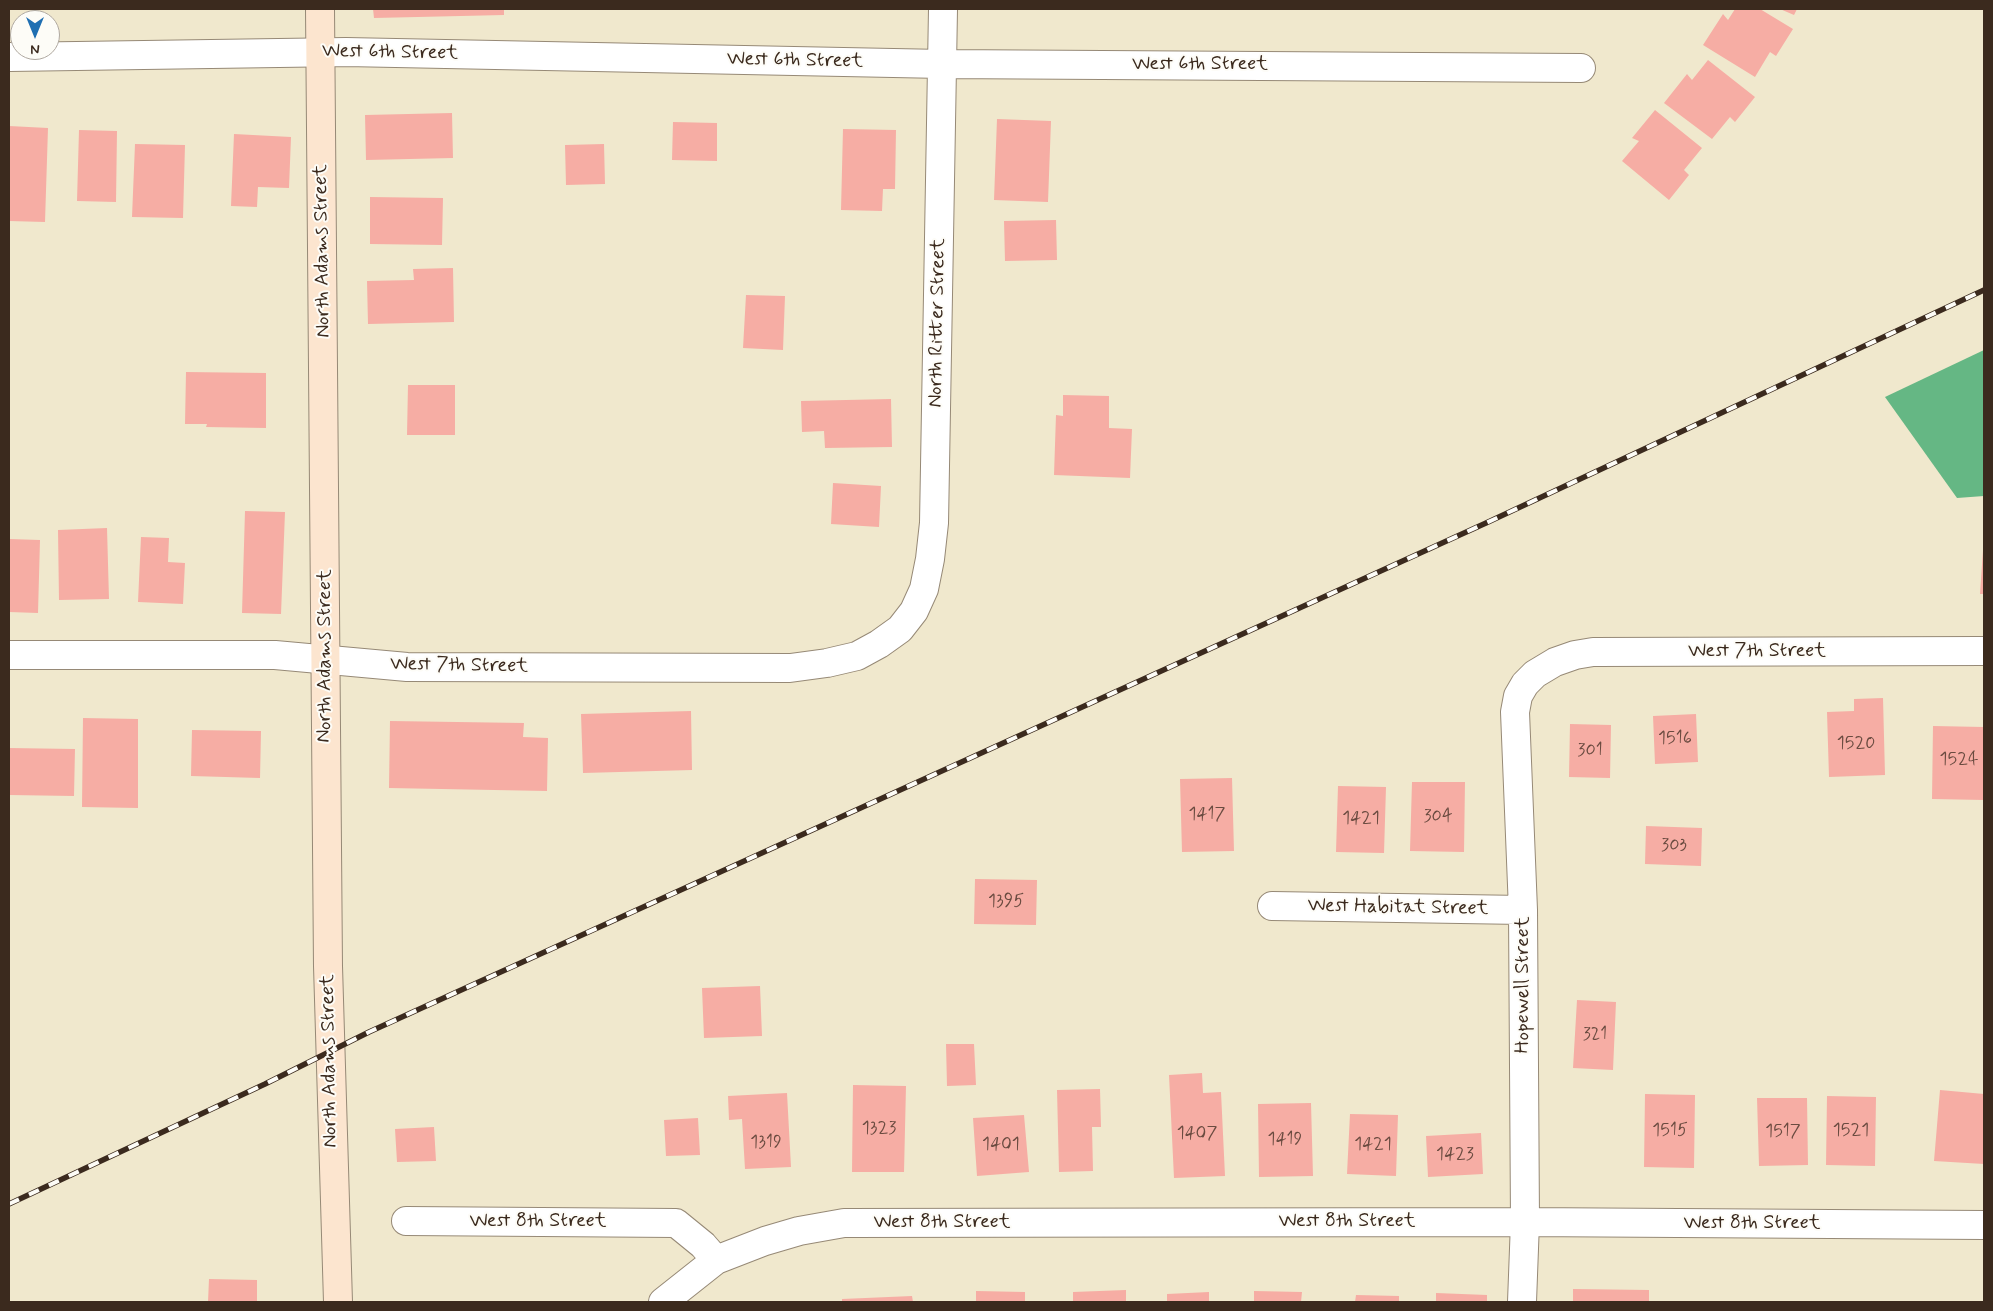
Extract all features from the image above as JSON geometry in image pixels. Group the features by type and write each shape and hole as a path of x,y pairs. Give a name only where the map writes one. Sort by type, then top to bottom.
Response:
{"street":[{"name":"North Adams Street","path":"320,9 330,1058 338,1302"},
{"name":"North Ritter Street","path":"900,629 914,611 924,589 934,523 943,9"},
{"name":"West 6th Street","path":"9,56 321,52 942,64 1581,68"},
{"name":"West 7th Street","path":"9,655 275,655 407,667 790,668 827,663 857,656 879,644 900,629"},
{"name":"West 7th Street","path":"1535,674 1555,662 1575,655 1593,652 1984,651"},
{"name":"Hopewell Street","path":"1522,1302 1525,1222 1523,910 1515,712 1518,696 1525,684 1535,674"},
{"name":"West Habitat Street","path":"1272,906 1523,910"},
{"name":"West 8th Street","path":"406,1221 676,1223 703,1245 716,1260"},
{"name":"West 8th Street","path":"663,1302 716,1260 765,1241 799,1231 844,1224 1525,1222 1984,1225"}],"green space":[{"path":"1984,350 1984,496 1957,498 1885,397"}],"building":[{"path":"373,9 504,9 504,15 374,18"},
{"path":"1735,9 1760,9 1793,29 1776,56 1770,52 1755,77 1703,45 1723,14 1728,20"},
{"path":"1780,9 1797,9 1794,15"},
{"path":"1708,60 1755,97 1735,122 1730,117 1712,139 1664,103 1687,74 1692,80"},
{"path":"1655,110 1702,148 1684,170 1689,175 1669,200 1622,161 1639,141 1632,138"},
{"path":"452,113 453,158 366,160 365,115"},
{"path":"997,119 1051,121 1048,202 994,200"},
{"path":"673,122 717,123 717,161 672,160"},
{"path":"9,126 48,128 45,222 9,221"},
{"path":"843,129 896,130 895,189 883,189 882,211 841,210"},
{"path":"79,130 117,131 116,202 77,201"},
{"path":"234,134 291,137 289,188 258,187 257,207 231,206"},
{"path":"135,144 185,145 183,218 132,217"},
{"path":"604,144 605,184 566,185 565,145"},
{"path":"370,197 443,198 442,245 370,244"},
{"path":"1056,220 1057,260 1005,261 1004,221"},
{"path":"453,268 454,322 368,324 367,281 414,280 413,269"},
{"path":"746,295 785,296 783,350 743,348"},
{"path":"186,372 266,373 266,428 206,427 207,424 185,424"},
{"path":"408,385 455,385 455,435 407,435"},
{"path":"1063,395 1109,396 1109,428 1132,429 1130,478 1054,475 1056,415 1063,416"},
{"path":"891,399 892,447 825,448 824,431 802,432 801,401"},
{"path":"833,483 881,486 879,527 831,524"},
{"path":"245,511 285,512 281,614 242,613"},
{"path":"107,528 109,599 59,600 58,530"},
{"path":"141,537 169,538 168,562 185,563 183,604 138,602"},
{"path":"9,539 40,540 38,613 9,612"},
{"path":"1983,550 1984,594 1980,594"},
{"path":"1883,698 1885,775 1829,777 1827,712 1854,711 1854,699"},
{"path":"691,711 692,770 583,773 581,714"},
{"path":"1696,714 1698,762 1655,764 1653,716"},
{"path":"83,718 138,719 138,808 82,807"},
{"path":"390,721 524,723 523,737 548,738 547,791 389,788"},
{"path":"1570,724 1611,725 1610,778 1569,777"},
{"path":"1933,726 1984,727 1984,800 1932,799"},
{"path":"192,730 261,731 260,778 191,776"},
{"path":"9,748 75,749 74,796 9,795"},
{"path":"1232,778 1234,851 1182,852 1180,779"},
{"path":"1412,782 1465,782 1464,852 1410,851"},
{"path":"1338,786 1386,787 1384,853 1336,852"},
{"path":"1646,826 1702,828 1701,866 1645,864"},
{"path":"975,879 1037,880 1036,925 974,924"},
{"path":"760,986 762,1036 704,1038 702,988"},
{"path":"1577,1000 1616,1002 1613,1070 1573,1068"},
{"path":"946,1044 974,1044 976,1085 947,1086"},
{"path":"1202,1073 1203,1093 1221,1092 1225,1176 1174,1178 1169,1075"},
{"path":"853,1085 906,1086 904,1172 852,1172"},
{"path":"1100,1089 1101,1127 1092,1127 1093,1171 1059,1172 1057,1090"},
{"path":"1940,1090 1984,1094 1984,1164 1934,1161"},
{"path":"787,1093 791,1167 745,1169 742,1119 729,1120 728,1096"},
{"path":"1645,1094 1695,1095 1694,1168 1644,1167"},
{"path":"1827,1096 1876,1097 1875,1166 1826,1165"},
{"path":"1757,1098 1807,1098 1808,1165 1759,1166"},
{"path":"1311,1103 1313,1176 1259,1177 1258,1104"},
{"path":"1350,1114 1398,1115 1396,1176 1347,1174"},
{"path":"1024,1115 1029,1172 977,1176 973,1118"},
{"path":"698,1118 700,1155 666,1156 664,1120"},
{"path":"434,1127 436,1161 397,1162 395,1129"},
{"path":"1481,1133 1483,1174 1428,1177 1426,1136"},
{"path":"209,1279 257,1280 257,1302 208,1302"},
{"path":"1573,1289 1649,1290 1649,1302 1573,1302"},
{"path":"1126,1290 1126,1302 1073,1302 1073,1292"},
{"path":"976,1291 1025,1292 1025,1302 976,1302"},
{"path":"1254,1291 1302,1292 1301,1302 1254,1302"},
{"path":"1209,1292 1209,1302 1167,1302 1167,1294"},
{"path":"1436,1293 1487,1295 1487,1302 1436,1302"},
{"path":"1356,1295 1399,1296 1399,1302 1355,1302"},
{"path":"912,1296 913,1302 842,1302 842,1299"}],"railway":[{"path":"9,1204 265,1084 369,1032 1486,523 1984,290"}]}
